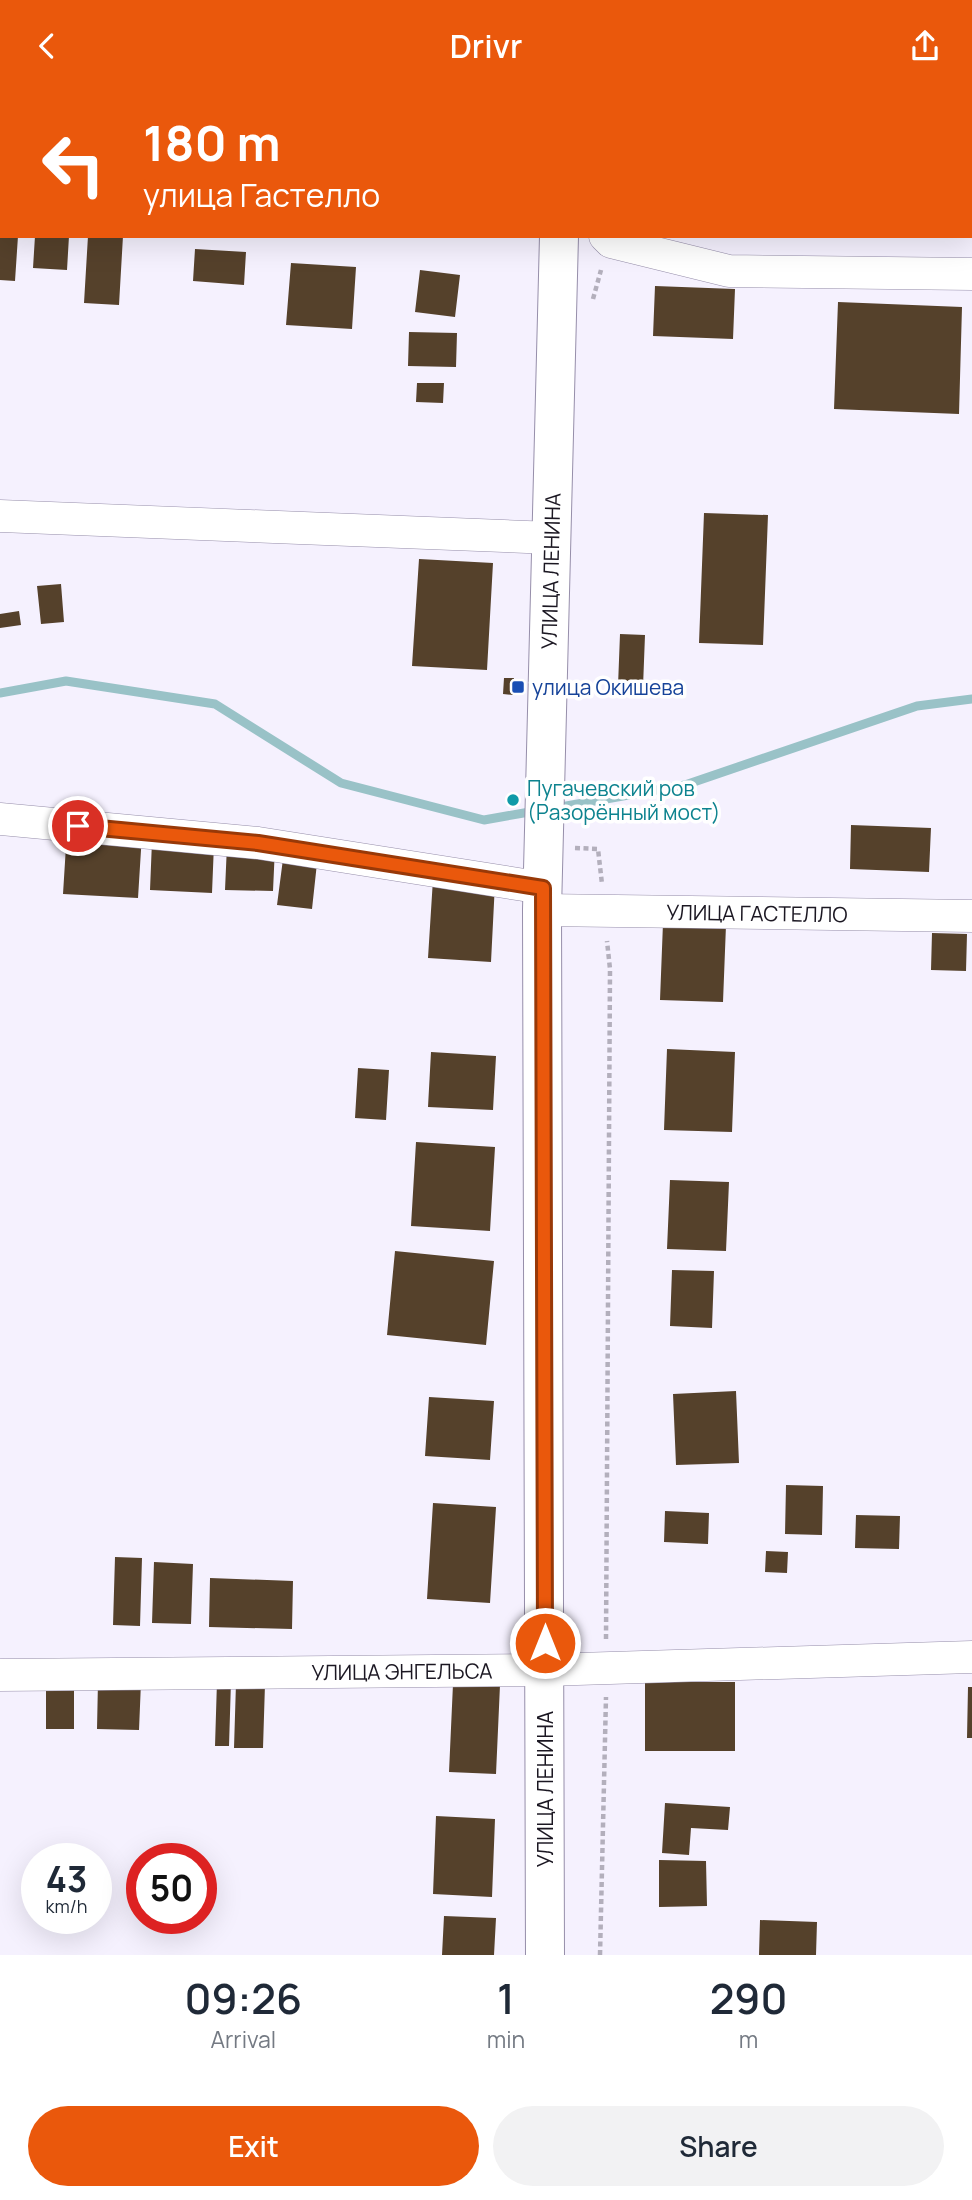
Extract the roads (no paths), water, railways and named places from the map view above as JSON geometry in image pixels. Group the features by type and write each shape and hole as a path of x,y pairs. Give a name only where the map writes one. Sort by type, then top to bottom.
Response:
{"main road":[{"name":"УЛИЦА ЛЕНИНА","path":"545,1955 542,899 559,238"}],"street":[{"path":"608,239 729,271 972,274"},
{"path":"0,516 552,538"},
{"name":"УЛИЦА ГАСТЕЛЛО","path":"0,818 258,843 604,911 972,916"},
{"name":"УЛИЦА ЭНГЕЛЬСА","path":"0,1675 545,1670 972,1657"}],"waterway":[{"path":"0,693 66,681 215,704 341,783 484,820 535,811"},
{"path":"555,808 685,785 917,706 972,699"}],"place":[{"name":"улица Окишева","path":"518,687"},
{"name":"Пугачевский ров (Разорённый мост)","path":"513,800"}]}
